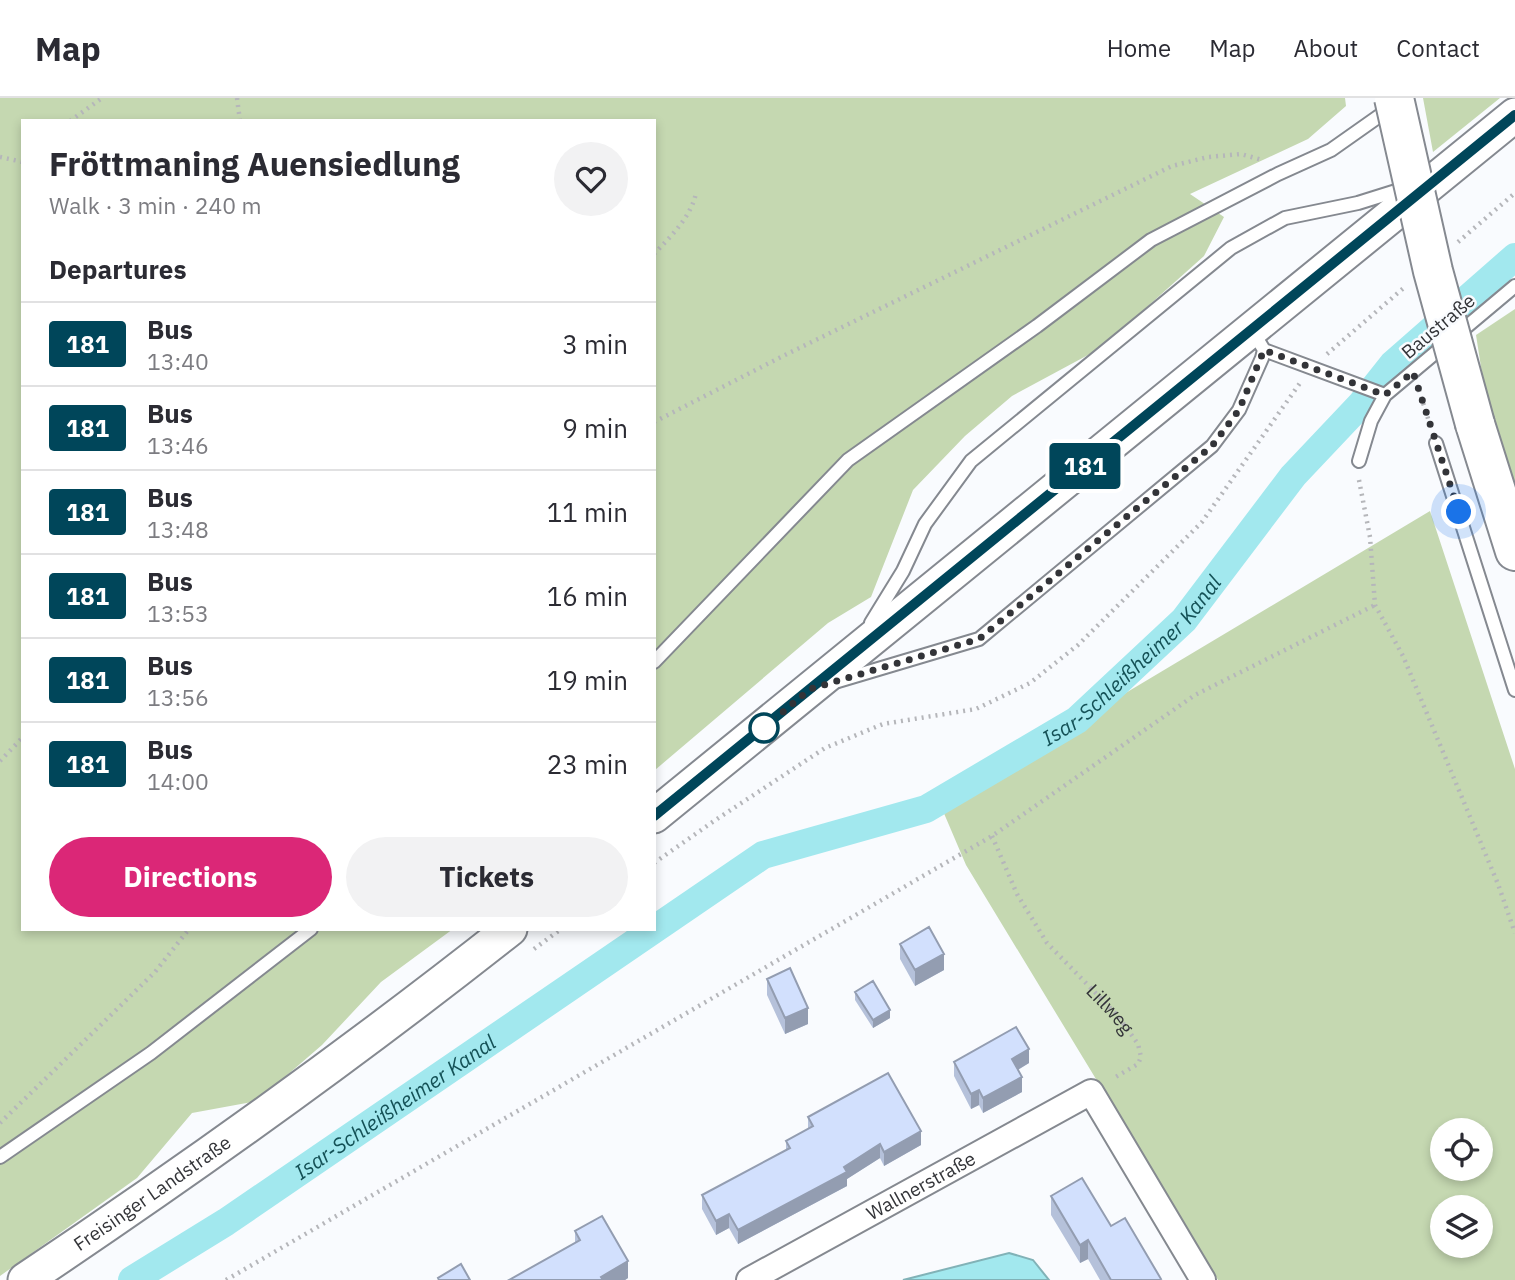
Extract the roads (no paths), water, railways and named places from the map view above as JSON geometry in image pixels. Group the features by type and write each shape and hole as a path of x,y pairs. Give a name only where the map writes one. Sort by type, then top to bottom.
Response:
{"highway":[{"path":"1394,98 1433,271 1475,424 1515,551"}],"main road":[{"path":"656,814 847,659 1258,340 1436,179 1515,115"},
{"name":"Freisinger Landstraße","path":"25,1280 139,1204 278,1105 507,931"}],"street":[{"name":"Wallnerstraße","path":"749,1280 1091,1092 1203,1280"}],"lane":[{"path":"656,661 848,460 1037,326 1150,240 1278,174 1331,150 1405,98"},
{"path":"847,659 903,571 925,524 971,461 1231,248 1285,218 1358,203 1436,179"},
{"name":"Baustraße","path":"1359,461 1381,393 1413,372 1515,286"},
{"path":"810,689 979,639 1212,446 1239,410 1258,340 1333,376 1381,393"},
{"path":"1436,443 1515,691"},
{"path":"0,1157 151,1053 308,931"}],"water":[{"path":"1009,1253 1033,1260 1049,1280 903,1280"}],"waterway":[{"name":"Isar-Schleißheimer Kanal","path":"656,928 763,855 926,809 1077,720 1184,620 1293,476 1362,403 1393,364 1515,257"},
{"name":"Isar-Schleißheimer Kanal","path":"132,1280 226,1222 652,931"}]}
